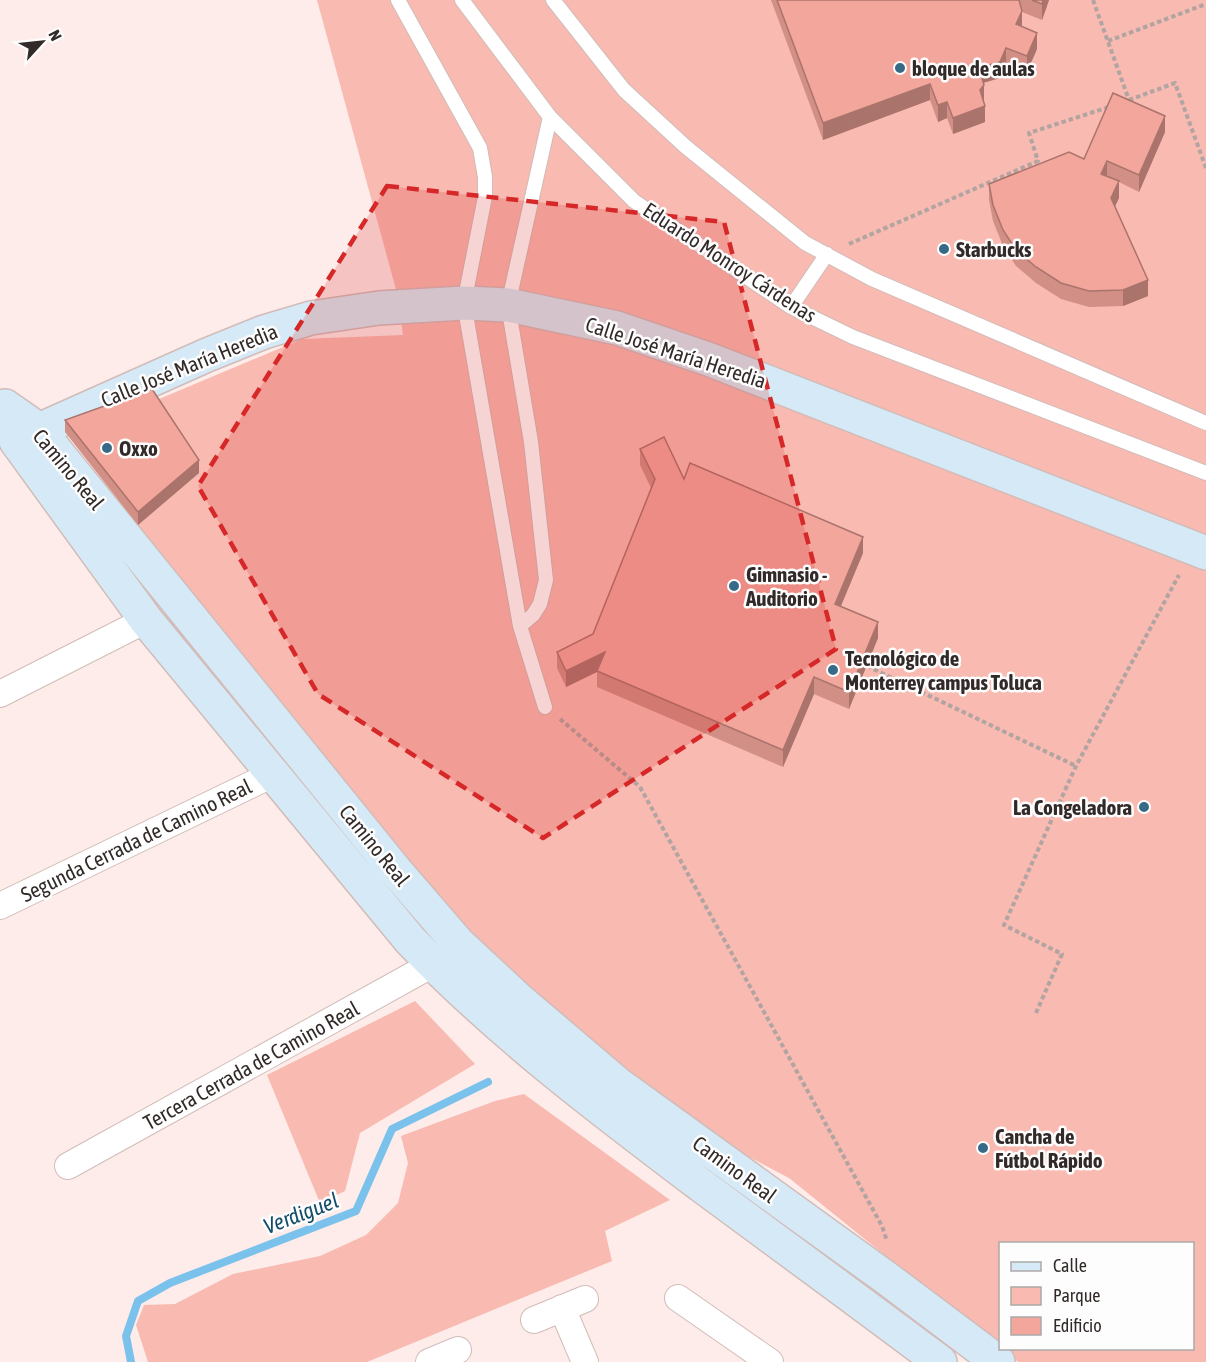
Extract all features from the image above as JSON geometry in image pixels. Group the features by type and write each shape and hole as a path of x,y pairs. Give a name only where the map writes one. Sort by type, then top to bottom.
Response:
{"main road":[{"name":"Calle José María Heredia","path":"18,439 264,332 311,318 379,308 464,303 508,305 617,328 708,359 1200,551"},
{"name":"Camino Real","path":"18,439 146,620 410,940 525,1050 592,1104 940,1362"},
{"name":"Camino Real","path":"18,439 458,943 518,999 618,1084 885,1277 998,1362"}],"street":[{"path":"0,694 146,620"},
{"name":"Segunda Cerrada de Camino Real","path":"0,906 273,774"},
{"name":"Tercera Cerrada de Camino Real","path":"68,1166 434,964"},
{"path":"678,1298 770,1362"},
{"path":"534,1320 574,1304 585,1362"},
{"path":"734,1336 745,1362"},
{"path":"429,1362 458,1350"}],"lane":[{"path":"398,0 480,148 486,177 485,197 464,303 520,626 545,707"},
{"name":"Eduardo Monroy Cárdenas","path":"462,0 550,117 634,201 791,307 853,337 1206,473"},
{"path":"553,0 624,90 686,147 805,243 872,279 1206,423"},
{"path":"520,626 534,615 540,604 546,580 532,453 508,305 550,117"},
{"path":"791,307 827,254"}],"path":[{"path":"1093,0 1129,100"},
{"path":"1108,40 1206,4"},
{"path":"827,254 1038,161 1029,133 1175,83 1206,168"},
{"path":"1036,1013 1062,954 1004,925 1076,766 1200,551"},
{"path":"867,666 1076,766"},
{"path":"545,707 640,787 882,1226 891,1251 885,1277"}],"highlighted area":[{"path":"387,186 724,222 836,649 543,838 318,694 198,486"}],"green space":[{"name":"Tecnológico de Monterrey campus Toluca","path":"317,0 1206,0 1206,1362 1018,1362 1002,1350 1194,1350 1194,1242 999,1242 999,1347 789,1178 732,1148 568,1024 443,904 138,525 199,473 152,402 302,339 403,335 398,297"},
{"path":"415,1001 475,1064 360,1133 345,1191 320,1203 267,1075"},
{"path":"524,1094 670,1200 605,1231 612,1261 367,1362 148,1362 136,1325 144,1305 175,1304 233,1274 320,1256 366,1235 398,1203 408,1163 401,1136 495,1101"}],"building":[{"name":"bloque de aulas","path":"777,0 1019,0 1022,11 1016,24 1037,33 1027,56 1006,48 1000,62 979,68 984,85 980,90 985,106 953,118 947,102 938,105 930,84 823,123"},
{"path":"1113,93 1165,116 1139,175 1107,161 1101,174 1119,181 1111,198 1148,280 1123,290 1089,291 1061,283 1036,267 1016,250 1003,230 993,205 989,184 1069,152 1084,159"},
{"path":"152,389 199,460 138,512 65,420"},
{"name":"Gimnasio - Auditorio","path":"664,437 684,479 690,463 863,537 835,604 878,622 849,692 814,677 783,750 597,671 605,652 566,671 557,652 593,634 655,479 640,449"}],"waterway":[{"name":"Verdiguel","path":"131,1362 126,1336 138,1301 170,1283 356,1211 392,1129 488,1082"}],"place":[{"name":"bloque de aulas","path":"900,68"},
{"name":"Starbucks","path":"944,249"},
{"name":"Oxxo","path":"107,448"},
{"name":"Gimnasio - Auditorio","path":"734,586"},
{"name":"Tecnológico de Monterrey campus Toluca","path":"833,670"},
{"name":"La Congeladora","path":"1144,807"},
{"name":"Cancha de Fútbol Rápido","path":"983,1148"}]}
